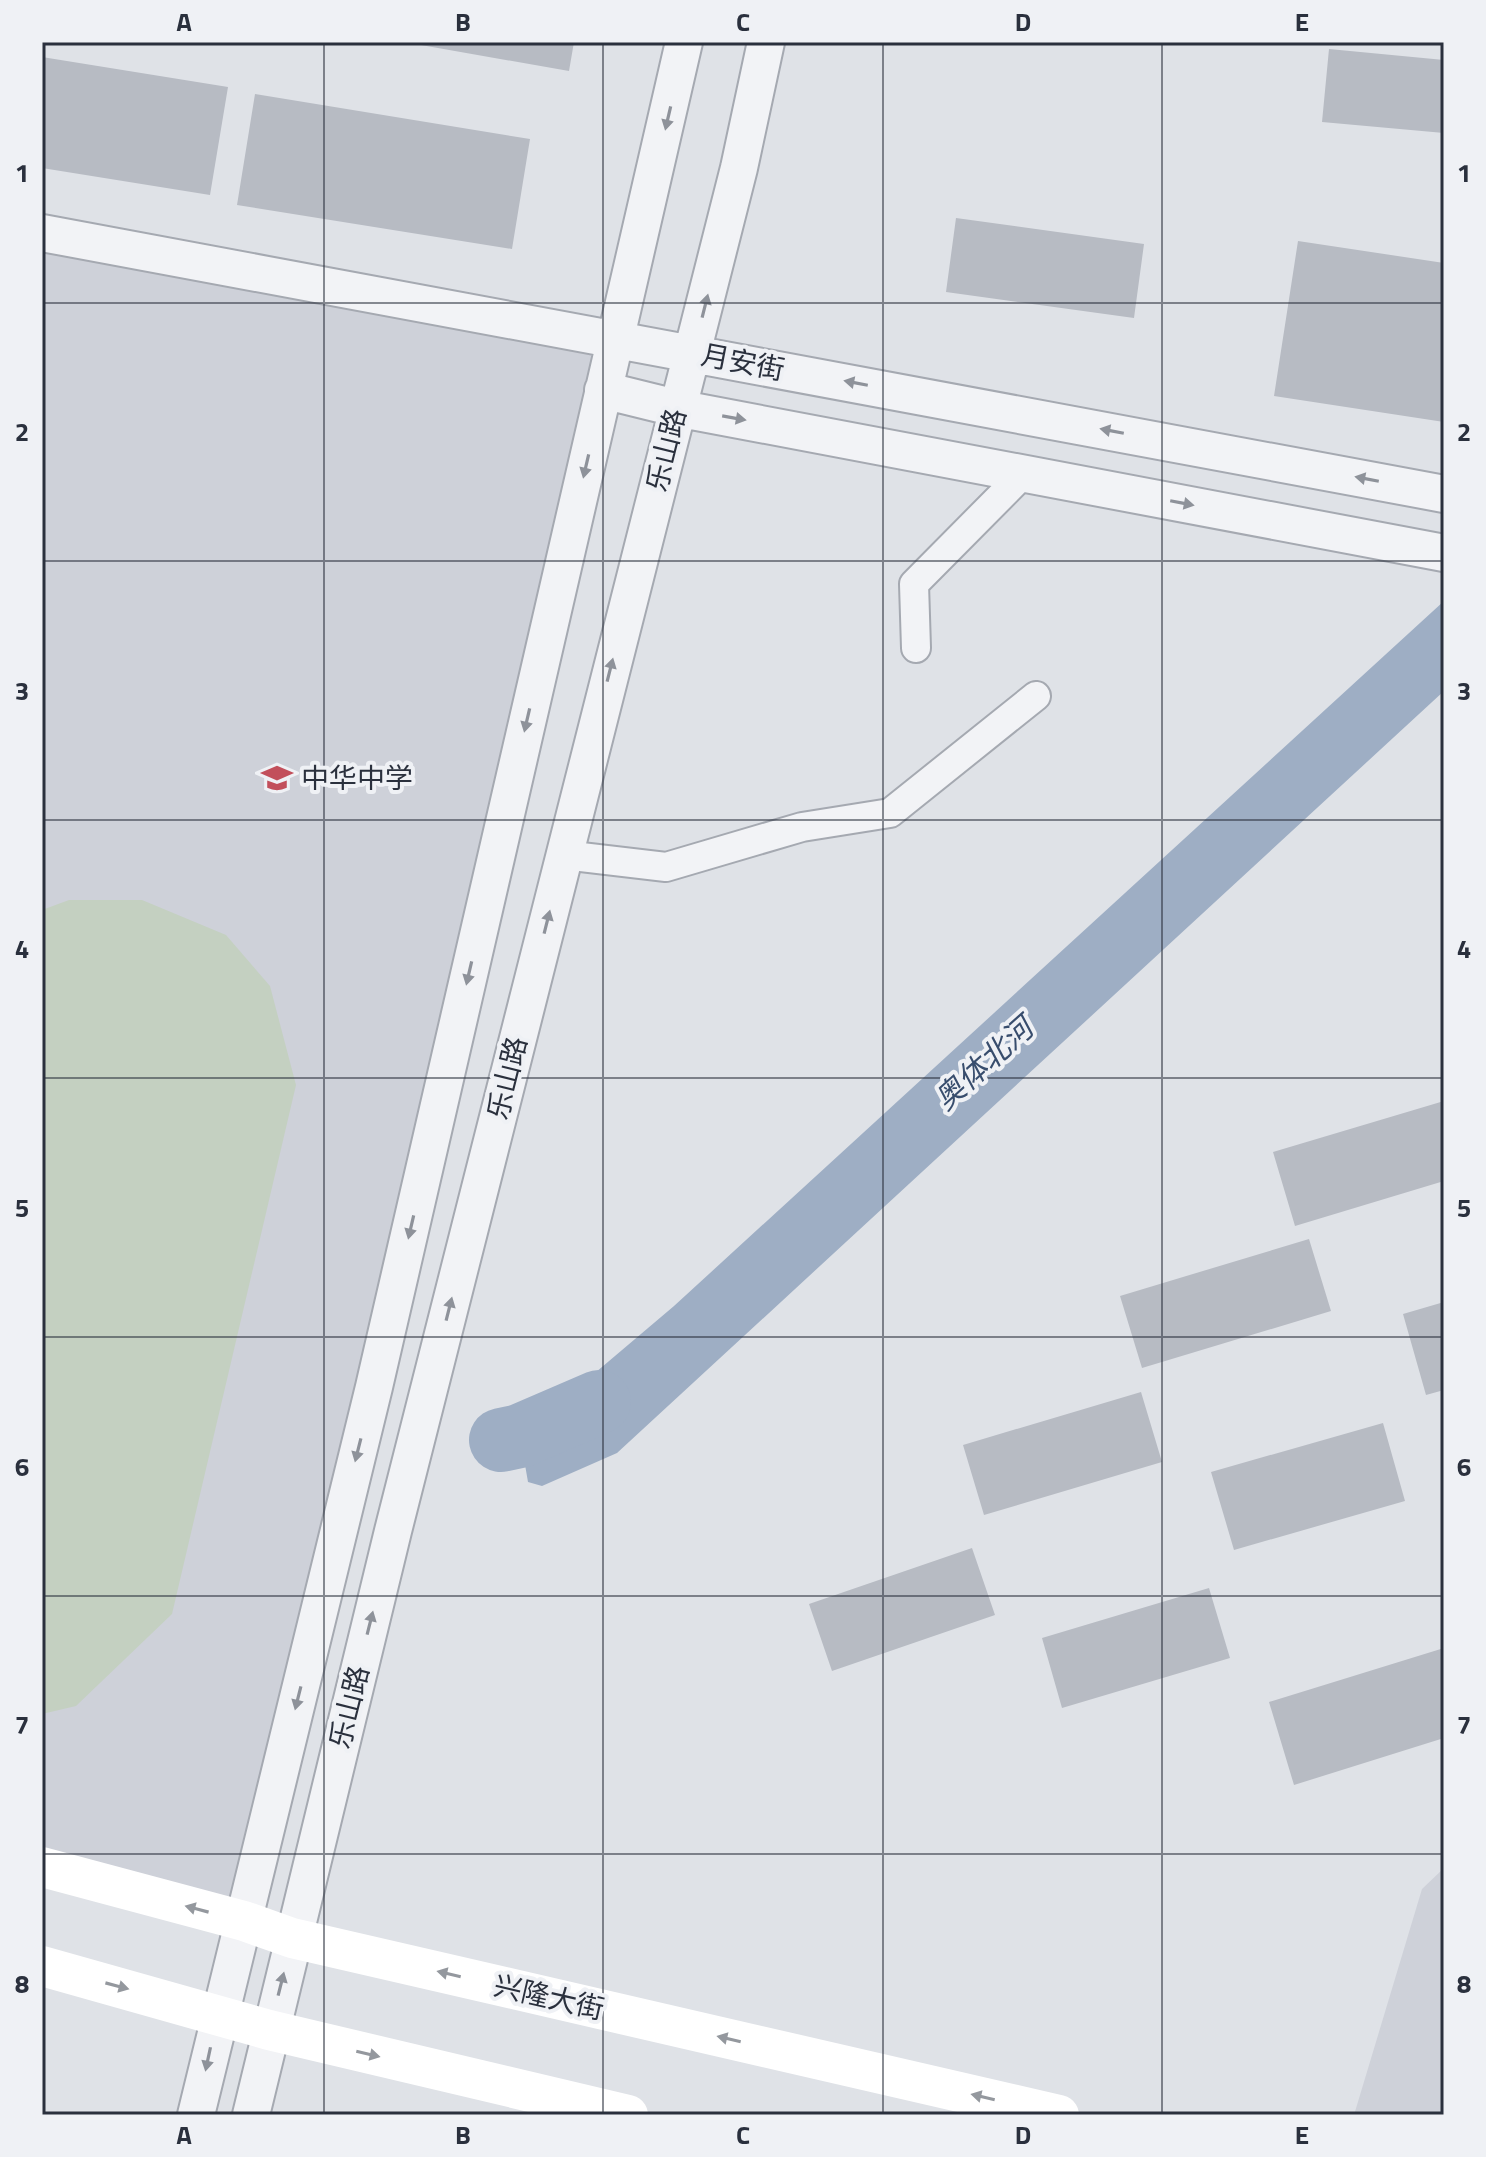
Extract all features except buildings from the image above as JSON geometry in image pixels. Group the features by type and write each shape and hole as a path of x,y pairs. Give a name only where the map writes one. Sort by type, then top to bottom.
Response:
{"main road":[{"name":"兴隆大街","path":"42,1867 244,1921 292,1938 1059,2115"},
{"path":"42,1966 269,2030 628,2115"}],"street":[{"name":"乐山路","path":"196,2115 218,2014 244,1921 374,1387 684,42"},
{"name":"乐山路","path":"251,2115 292,1938 676,408 693,352 766,42"},
{"name":"月安街","path":"42,233 1444,494"},
{"path":"603,390 676,408 1434,551"},
{"path":"916,648 914,584 1025,472"},
{"path":"564,855 666,867 802,827 890,813 1036,696"}],"shaded area":[{"name":"中华中学","path":"42,233 617,341 241,1932 42,1878"},
{"path":"1444,1868 1444,2115 1354,2115 1422,1889"}],"green space":[{"path":"69,900 142,900 226,935 270,986 296,1085 172,1614 76,1706 42,1714 42,910"}],"water":[{"path":"1444,601 1444,691 617,1453 542,1486 528,1482 520,1436 545,1399 589,1378 674,1306"}],"waterway":[{"name":"奥体北河","path":"501,1440 520,1436 599,1402"}],"place":[{"name":"中华中学","path":"277,778"}]}
